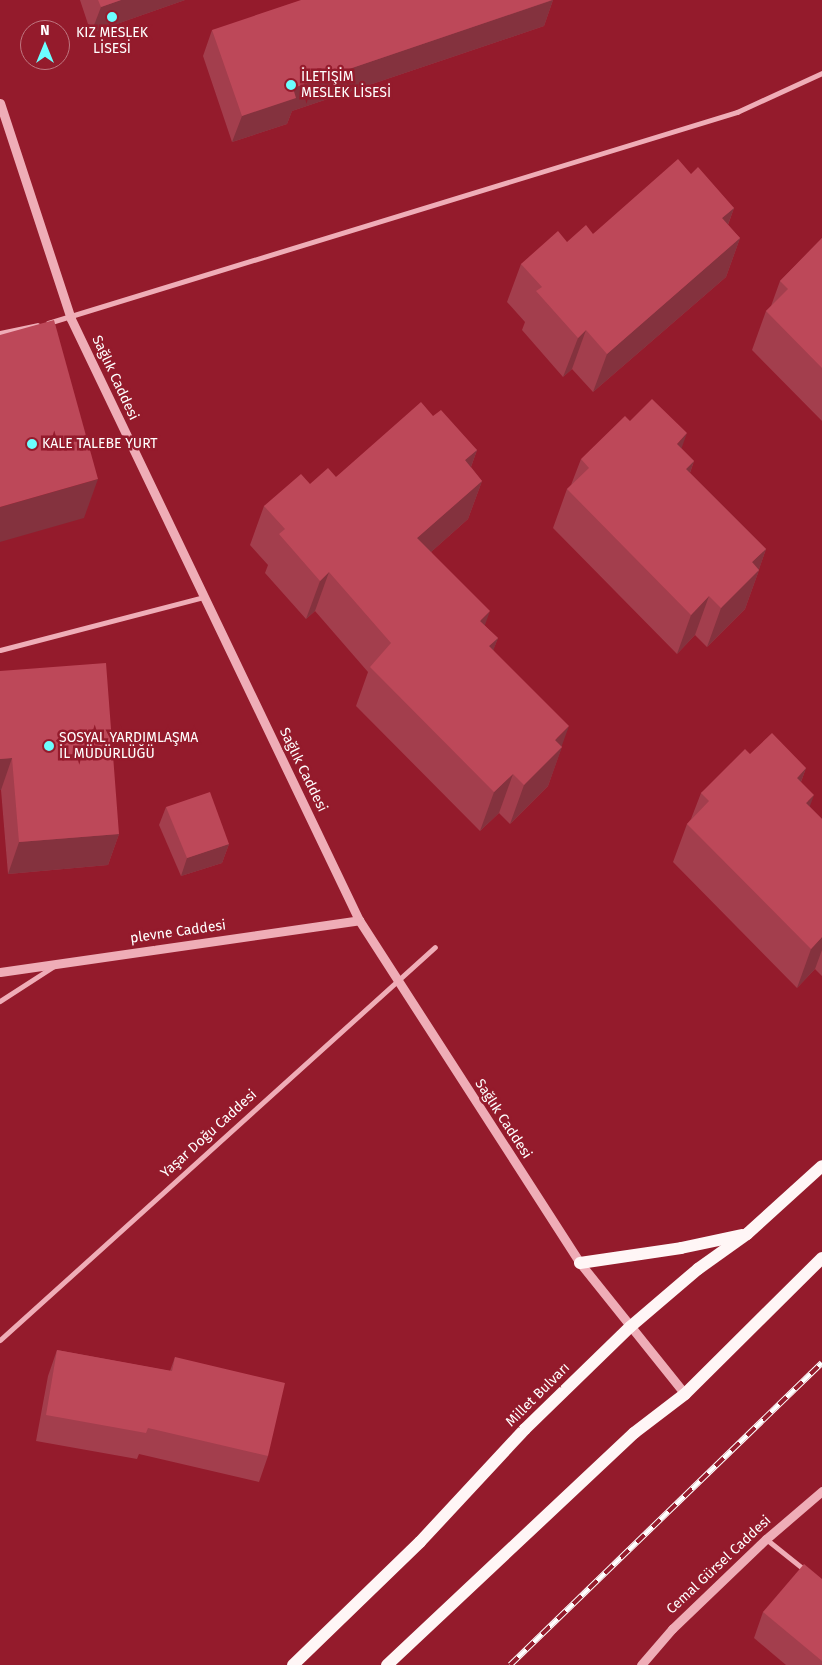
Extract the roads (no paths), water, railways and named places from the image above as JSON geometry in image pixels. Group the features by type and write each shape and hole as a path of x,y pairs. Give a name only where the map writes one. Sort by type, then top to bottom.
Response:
{"main road":[{"name":"Millet Bulvarı","path":"293,1665 420,1542 525,1428 630,1327 698,1269 747,1234 822,1166"},
{"path":"580,1263 681,1248 747,1234"},
{"path":"387,1665 634,1433 685,1394 822,1258"}],"street":[{"path":"0,333 71,319 736,112 822,73"},
{"name":"Sağlık Caddesi","path":"0,103 71,319 359,920 580,1263 685,1394"},
{"path":"0,650 204,598"},
{"name":"plevne Caddesi","path":"0,972 359,920"},
{"name":"Yaşar Doğu Caddesi","path":"0,1340 435,947"},
{"path":"0,1002 56,964"},
{"name":"Cemal Gürsel Caddesi","path":"641,1665 672,1629 766,1539 822,1491"},
{"path":"766,1539 815,1578"}],"railway":[{"path":"510,1665 822,1363"}],"place":[{"name":"KIZ MESLEK LİSESİ","path":"112,17"},
{"name":"İLETİŞİM MESLEK LİSESİ","path":"291,85"},
{"name":"KALE TALEBE YURT","path":"32,444"},
{"name":"SOSYAL YARDIMLAŞMA İL MÜDÜRLÜĞÜ","path":"49,746"}]}
